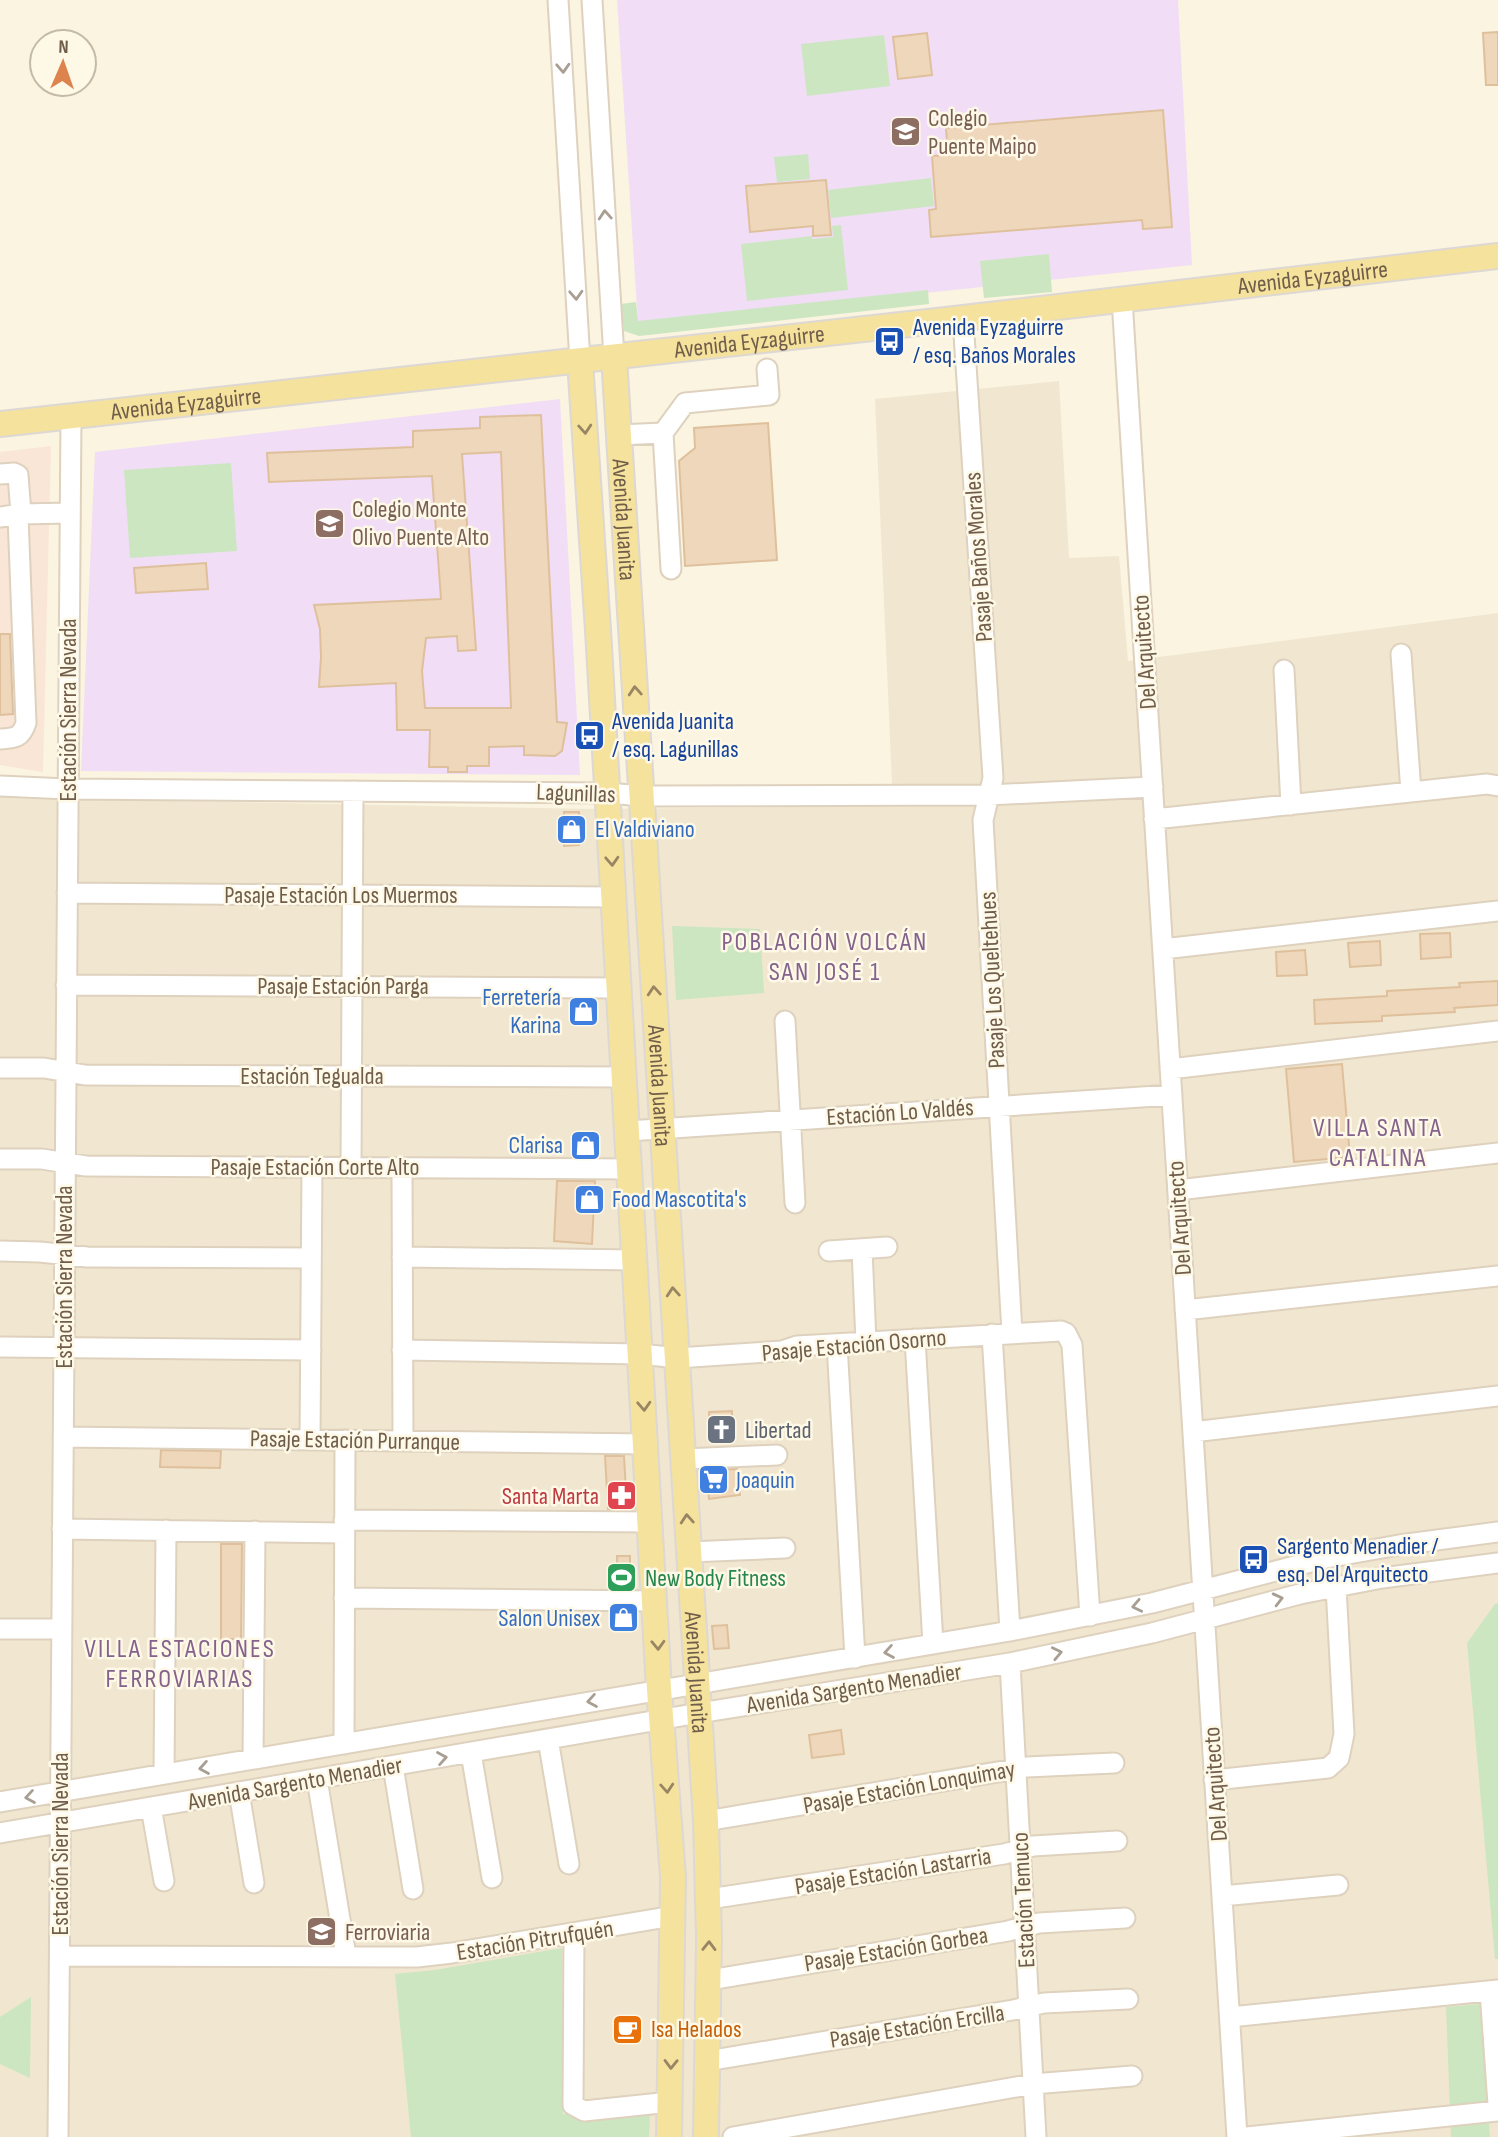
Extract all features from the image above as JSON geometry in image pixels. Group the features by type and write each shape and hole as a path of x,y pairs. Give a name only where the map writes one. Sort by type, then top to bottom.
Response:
{"main road":[{"name":"Avenida Eyzaguirre","path":"0,424 1498,256"},
{"name":"Avenida Juanita","path":"614,357 706,1821 709,1899 706,2137"},
{"name":"Avenida Juanita","path":"580,360 620,988 659,1689 673,1877 670,2137"}],"street":[{"name":"Avenida Juanita","path":"558,0 580,360"},
{"name":"Avenida Juanita","path":"592,0 614,357"},
{"path":"561,38 578,31 594,33"},
{"name":"Del Arquitecto","path":"1122,299 1237,2137"},
{"name":"Pasaje Baños Morales","path":"963,318 993,778 989,795"},
{"path":"671,569 663,433 685,402 769,395 767,369"},
{"name":"Estación Sierra Nevada","path":"58,2137 71,416"},
{"path":"619,435 663,433"},
{"path":"0,474 18,475 13,516 26,723 17,738 0,739"},
{"path":"13,516 70,513"},
{"path":"1401,654 1411,792"},
{"path":"1284,670 1292,805"},
{"name":"Lagunillas","path":"0,786 68,789 608,793 642,796 989,795 1153,788"},
{"path":"1154,819 1411,792 1498,786"},
{"path":"351,1168 354,791"},
{"name":"Pasaje Los Queltehues","path":"989,795 983,820 999,1106 1010,1631"},
{"name":"Pasaje Estación Los Muermos","path":"67,893 614,897"},
{"path":"1163,949 1498,911"},
{"name":"Pasaje Estación Parga","path":"66,985 620,988"},
{"path":"785,1021 794,1203"},
{"path":"1170,1069 1498,1031"},
{"name":"Estación Tegualda","path":"0,1068 44,1068 85,1075 625,1077"},
{"name":"Estación Lo Valdés","path":"628,1131 1172,1095"},
{"path":"1178,1190 1498,1153"},
{"name":"Pasaje Estación Corte Alto","path":"0,1159 42,1159 86,1166 630,1169"},
{"path":"310,1440 312,1167"},
{"path":"402,1168 402,1441"},
{"path":"829,1251 887,1247"},
{"path":"862,1249 866,1342"},
{"path":"0,1251 87,1257 311,1258"},
{"path":"402,1257 636,1260"},
{"path":"1185,1310 1498,1276"},
{"name":"Pasaje Estación Osorno","path":"402,1350 641,1354 677,1358 782,1351 797,1346 1055,1331 1066,1334 1072,1345 1090,1616"},
{"path":"915,1339 933,1644"},
{"path":"837,1344 855,1658"},
{"path":"0,1347 311,1350"},
{"path":"1193,1432 1498,1396"},
{"name":"Pasaje Estación Purranque","path":"63,1437 647,1444"},
{"path":"344,1744 345,1440"},
{"path":"683,1460 777,1455"},
{"path":"62,1529 255,1531 344,1526 651,1522"},
{"path":"164,1774 166,1530"},
{"path":"253,1759 255,1531"},
{"name":"Avenida Sargento Menadier","path":"0,1802 1010,1631 1090,1616 1296,1564 1361,1551 1498,1532"},
{"path":"689,1552 785,1548"},
{"name":"Avenida Sargento Menadier","path":"0,1833 699,1713 1010,1663 1152,1633 1269,1601 1336,1587 1382,1578 1498,1563"},
{"path":"1214,1780 1328,1768 1339,1758 1345,1724 1336,1587"},
{"path":"344,1598 656,1601"},
{"path":"0,1629 62,1629"},
{"name":"Estación Temuco","path":"1010,1663 1036,2137"},
{"path":"548,1739 569,1864"},
{"path":"471,1753 492,1878"},
{"name":"Pasaje Estación Lonquimay","path":"706,1821 1027,1767 1114,1763"},
{"path":"393,1766 413,1889"},
{"path":"317,1779 346,1956"},
{"path":"239,1792 254,1883"},
{"path":"151,1807 164,1881"},
{"name":"Pasaje Estación Lastarria","path":"709,1899 1004,1854 1032,1846 1117,1841"},
{"path":"1222,1896 1338,1885"},
{"name":"Estación Pitrufquén","path":"60,1956 417,1957 673,1916"},
{"name":"Pasaje Estación Gorbea","path":"709,1980 1039,1923 1125,1918"},
{"path":"573,1934 572,2105 584,2111 670,2102"},
{"path":"1230,2017 1494,1991 1498,2104"},
{"name":"Pasaje Estación Ercilla","path":"707,2061 1044,2003 1128,1999"},
{"path":"733,2137 1033,2084 1132,2077"},
{"path":"1247,2137 1498,2111"}],"shaded area":[{"name":"Colegio Puente Maipo","path":"617,0 1178,0 1192,265 638,323"},
{"path":"1059,381 1069,558 1119,556 1128,661 1498,613 1498,2137 0,2137 0,786 77,799 591,809 893,806 875,399"},
{"name":"Colegio Monte Olivo Puente Alto","path":"560,399 580,775 81,771 95,452"},
{"path":"51,446 43,772 0,765 0,452"}],"green space":[{"path":"884,35 890,86 807,96 801,44"},
{"path":"808,154 810,179 777,182 774,157"},
{"path":"931,178 934,206 831,218 828,190"},
{"path":"841,225 848,290 747,301 741,244 812,236 812,239 833,237 832,226"},
{"path":"1049,254 1052,292 984,298 980,261"},
{"path":"928,290 929,304 639,336 624,331 621,304 636,302 638,321"},
{"path":"231,463 237,551 130,558 124,470"},
{"path":"672,926 760,929 764,993 676,1000"},
{"path":"1498,1603 1498,1959 1495,1959 1467,1643"},
{"path":"562,1948 563,2114 650,2113 649,2137 411,2137 395,1974 435,1970"},
{"path":"31,1997 30,2078 0,2064 0,2017"},
{"path":"1480,2004 1490,2137 1451,2137 1446,2007"}],"building":[{"path":"1498,32 1498,85 1486,85 1483,33"},
{"path":"927,33 932,75 898,79 893,37"},
{"path":"1163,110 1172,227 1143,229 1142,220 931,237 929,210 936,209 932,156 948,155 946,128"},
{"path":"826,180 831,235 813,236 813,226 750,232 746,186"},
{"path":"541,415 557,722 567,723 562,751 555,756 524,755 524,746 489,747 489,766 467,766 467,772 448,772 448,767 429,767 430,730 397,730 396,683 319,687 320,629 314,605 441,599 432,476 269,482 267,453 413,447 413,431 480,428 480,417","holes":["501,452 511,708 425,708 422,671 426,638 457,636 458,651 476,650 462,454"]},
{"path":"768,423 777,560 685,566 679,461 695,448 694,428"},
{"path":"206,563 208,589 136,593 134,568"},
{"path":"0,634 10,634 13,714 0,715"},
{"name":"El Valdiviano","path":"564,812 579,812 579,845 564,846"},
{"path":"1450,933 1451,957 1421,959 1420,934"},
{"path":"1380,941 1381,965 1350,967 1348,943"},
{"path":"1305,950 1307,975 1277,976 1276,952"},
{"path":"1498,981 1498,1005 1454,1008 1455,1012 1382,1016 1382,1021 1315,1024 1314,1000 1387,996 1387,991 1460,987 1459,983"},
{"name":"Ferretería Karina","path":"573,1000 595,1000 595,1024 573,1024"},
{"path":"1342,1064 1350,1157 1294,1162 1286,1069"},
{"name":"Clarisa","path":"594,1134 595,1157 579,1156 577,1135"},
{"path":"557,1181 595,1181 592,1244 554,1241"},
{"path":"732,1411 732,1437 710,1437 709,1412"},
{"path":"161,1450 221,1451 220,1468 160,1467"},
{"path":"605,1456 624,1456 627,1510 608,1509"},
{"path":"737,1469 740,1495 709,1499 706,1470"},
{"path":"221,1544 242,1544 241,1639 221,1639"},
{"name":"New Body Fitness","path":"617,1556 630,1556 630,1588 614,1588 614,1565 617,1565"},
{"name":"Salon Unisex","path":"615,1613 631,1613 631,1627 614,1627"},
{"path":"727,1625 729,1648 714,1649 712,1626"},
{"path":"841,1730 844,1754 812,1758 809,1735"}],"place":[{"name":"Colegio Puente Maipo","path":"905,132"},
{"name":"Avenida Eyzaguirre / esq. Baños Morales","path":"890,341"},
{"name":"Colegio Monte Olivo Puente Alto","path":"329,523"},
{"name":"Avenida Juanita / esq. Lagunillas","path":"589,735"},
{"name":"El Valdiviano","path":"572,829"},
{"name":"Ferretería Karina","path":"584,1011"},
{"name":"Clarisa","path":"586,1145"},
{"name":"Food Mascotita's","path":"589,1199"},
{"name":"Libertad","path":"722,1430"},
{"name":"Joaquin","path":"713,1480"},
{"name":"Santa Marta","path":"622,1496"},
{"name":"Sargento Menadier / esq. Del Arquitecto","path":"1254,1560"},
{"name":"New Body Fitness","path":"622,1578"},
{"name":"Salon Unisex","path":"623,1618"},
{"name":"Ferroviaria","path":"322,1932"},
{"name":"Isa Helados","path":"628,2029"}],"district":[{"name":"POBLACIÓN VOLCÁN SAN JOSÉ 1","path":"825,956"},
{"name":"VILLA SANTA CATALINA","path":"1378,1142"},
{"name":"VILLA ESTACIONES FERROVIARIAS","path":"180,1663"}]}
